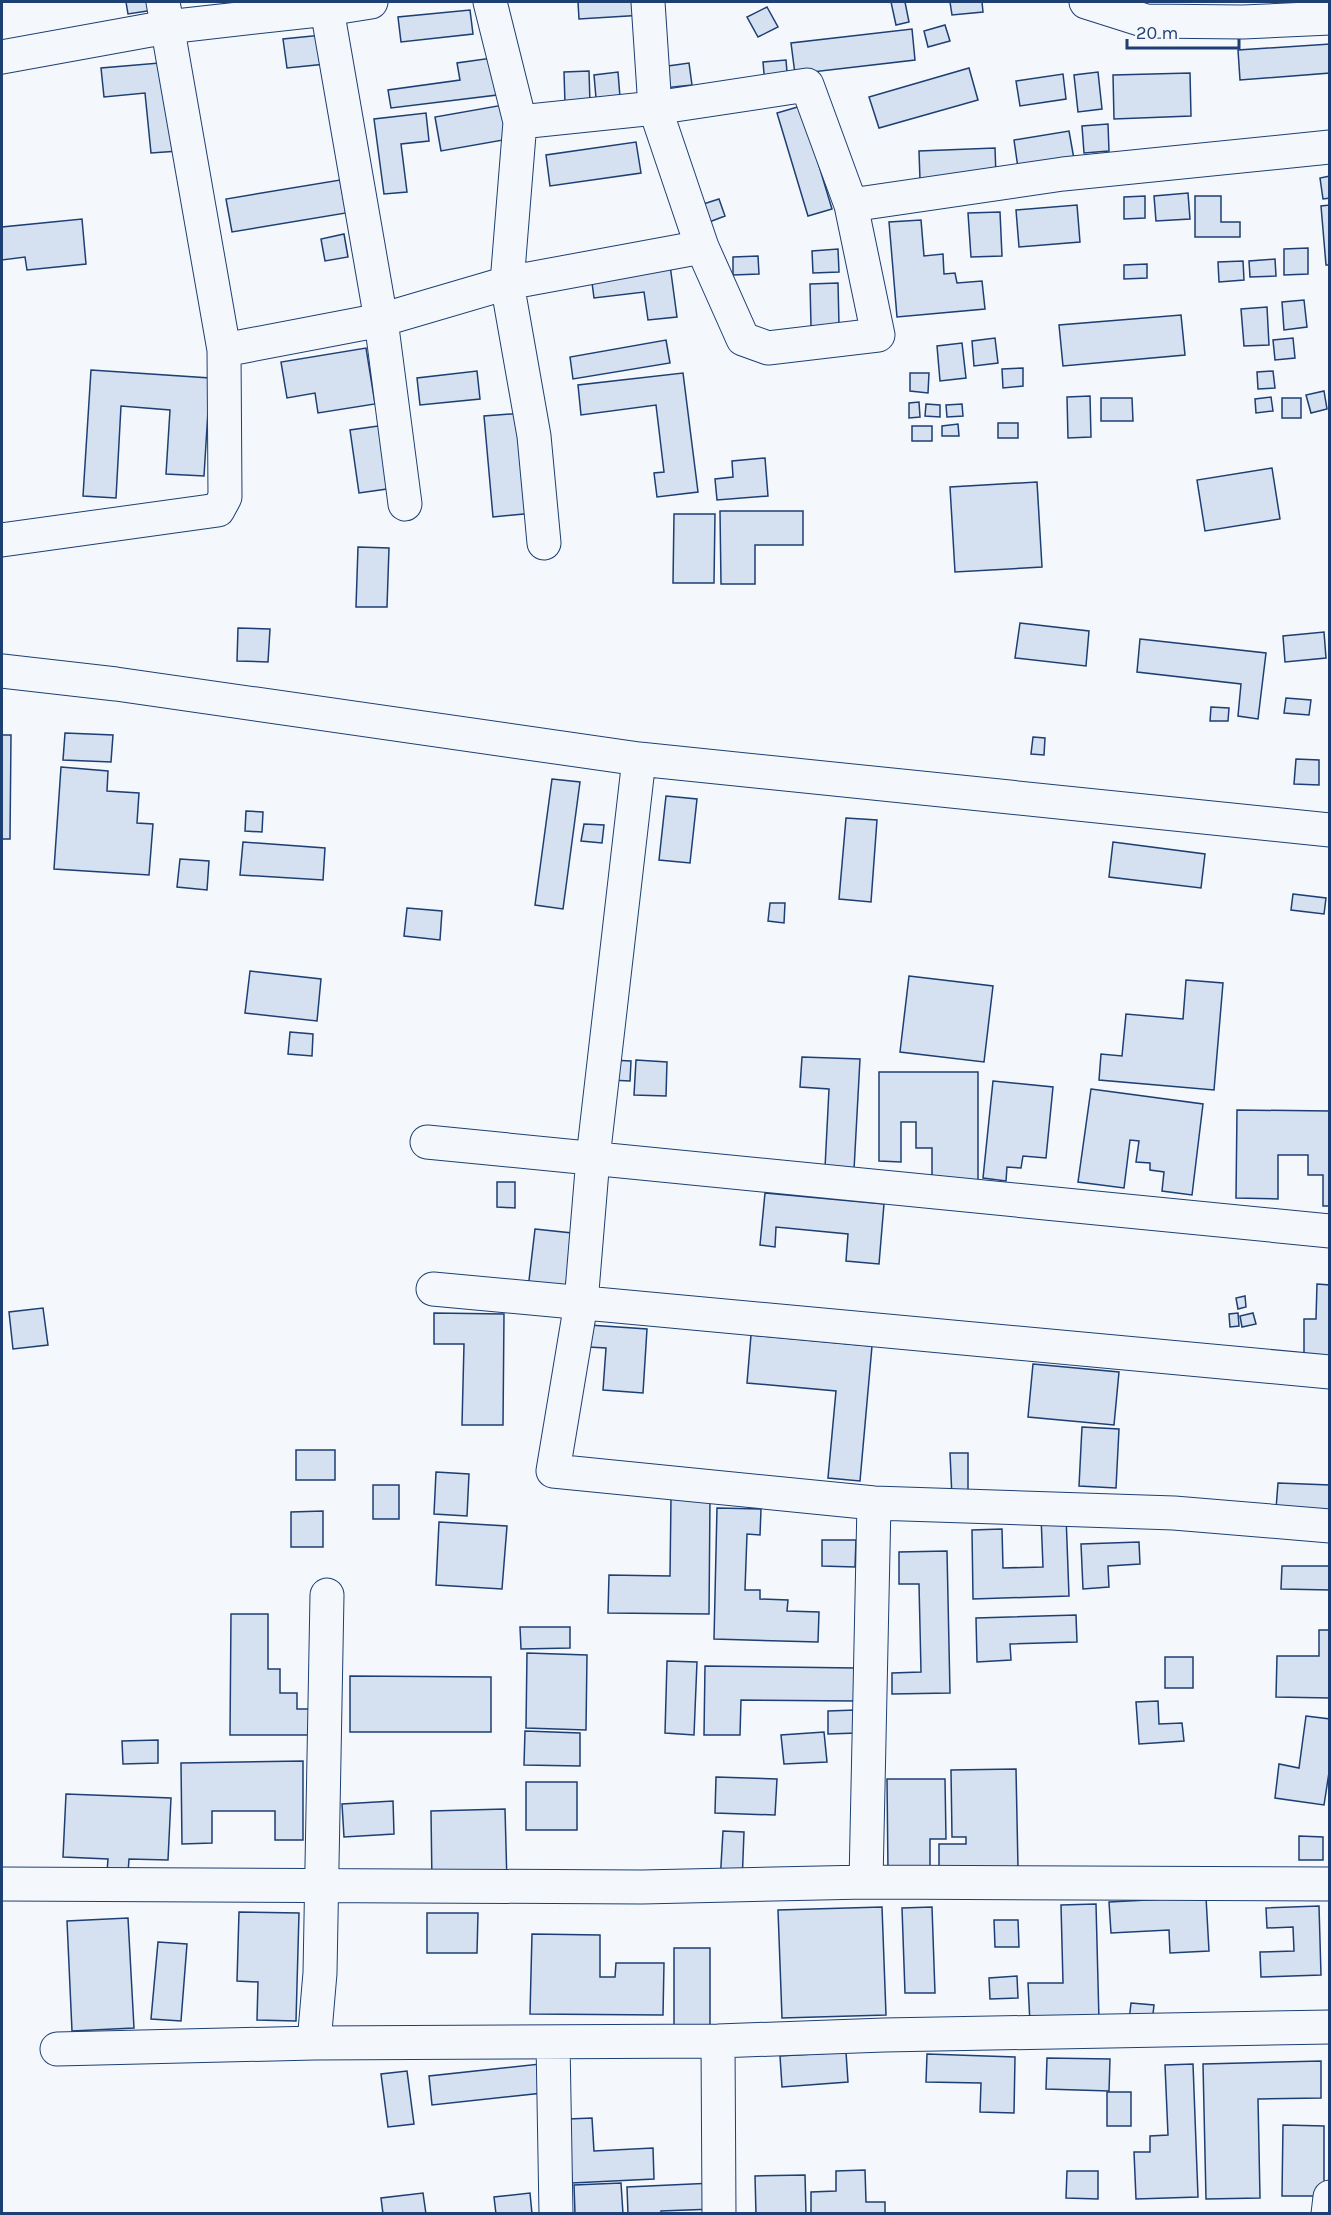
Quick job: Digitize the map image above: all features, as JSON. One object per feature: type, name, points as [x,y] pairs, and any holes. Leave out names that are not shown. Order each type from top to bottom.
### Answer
[{"type":"street","points":[[2,57],[165,14],[327,9],[371,2]]},
{"type":"street","points":[[490,2],[520,122],[507,283],[534,436],[544,543]]},
{"type":"street","points":[[520,122],[655,108],[807,85],[851,205],[878,335],[768,348],[743,339],[702,247],[655,108],[648,2]]},
{"type":"street","points":[[1086,2],[1146,21],[1243,22],[1329,18]]},
{"type":"street","points":[[327,9],[381,320],[405,504]]},
{"type":"street","points":[[2,540],[218,510],[225,497],[224,350],[165,14]]},
{"type":"street","points":[[851,205],[1063,174],[1329,147]]},
{"type":"street","points":[[224,350],[381,320],[507,283],[702,247]]},
{"type":"street","points":[[2,671],[116,684],[639,759],[1329,830]]},
{"type":"street","points":[[639,759],[593,1158],[581,1303],[553,1471],[874,1503],[1174,1513],[1329,1526]]},
{"type":"street","points":[[427,1142],[1329,1231]]},
{"type":"street","points":[[433,1289],[1329,1371]]},
{"type":"street","points":[[866,1882],[874,1503]]},
{"type":"street","points":[[314,2043],[320,1973],[327,1595]]},
{"type":"street","points":[[2,1884],[642,1887],[866,1882],[1329,1884]]},
{"type":"street","points":[[57,2049],[314,2043],[718,2041],[884,2035],[1329,2027]]},
{"type":"street","points":[[718,2041],[719,2214]]},
{"type":"street","points":[[553,2042],[556,2214]]},
{"type":"street","points":[[1328,2214],[1329,2197]]},
{"type":"building","points":[[126,2],[159,2],[160,9],[128,14]]},
{"type":"building","points":[[578,2],[644,2],[644,15],[579,19]]},
{"type":"building","points":[[891,2],[905,2],[909,22],[896,25]]},
{"type":"building","points":[[950,2],[982,2],[983,12],[952,15]]},
{"type":"building","points":[[767,7],[778,27],[758,37],[747,17]]},
{"type":"building","points":[[470,10],[473,34],[401,42],[398,17]]},
{"type":"building","points":[[945,25],[950,41],[928,47],[924,31]]},
{"type":"building","points":[[912,29],[915,60],[795,74],[791,43]]},
{"type":"building","points":[[322,35],[326,64],[287,68],[283,39]]},
{"type":"building","points":[[1330,44],[1330,73],[1240,80],[1238,50]]},
{"type":"building","points":[[492,58],[497,95],[391,108],[388,90],[460,80],[457,63]]},
{"type":"building","points":[[786,60],[788,84],[765,85],[763,62]]},
{"type":"building","points":[[171,62],[179,151],[151,153],[145,93],[104,97],[101,68]]},
{"type":"building","points":[[689,63],[692,85],[664,88],[661,67]]},
{"type":"building","points":[[969,68],[978,100],[879,128],[869,97]]},
{"type":"building","points":[[589,71],[590,103],[565,104],[564,72]]},
{"type":"building","points":[[618,72],[620,97],[596,98],[594,75]]},
{"type":"building","points":[[1098,72],[1102,109],[1078,112],[1074,75]]},
{"type":"building","points":[[1190,73],[1191,116],[1114,119],[1113,75]]},
{"type":"building","points":[[1063,74],[1066,99],[1020,106],[1016,81]]},
{"type":"building","points":[[503,105],[509,139],[441,151],[435,117]]},
{"type":"building","points":[[801,106],[832,209],[808,216],[777,113]]},
{"type":"building","points":[[426,113],[429,141],[401,144],[407,192],[384,194],[374,119]]},
{"type":"building","points":[[1108,124],[1109,151],[1084,153],[1082,126]]},
{"type":"building","points":[[1069,131],[1074,159],[1018,168],[1014,140]]},
{"type":"building","points":[[636,142],[641,173],[550,186],[546,155]]},
{"type":"building","points":[[995,148],[996,176],[920,180],[919,151]]},
{"type":"building","points":[[1330,176],[1330,198],[1323,199],[1320,178]]},
{"type":"building","points":[[340,180],[346,213],[232,232],[226,199]]},
{"type":"building","points":[[1188,193],[1190,219],[1156,221],[1154,196]]},
{"type":"building","points":[[1145,196],[1145,218],[1124,219],[1124,197]]},
{"type":"building","points":[[1195,196],[1221,196],[1221,222],[1240,222],[1240,237],[1195,237]]},
{"type":"building","points":[[719,199],[725,216],[704,224],[697,206]]},
{"type":"building","points":[[1077,205],[1080,242],[1019,247],[1016,210]]},
{"type":"building","points":[[1330,205],[1330,265],[1326,265],[1321,206]]},
{"type":"building","points":[[1000,212],[1002,256],[971,257],[968,213]]},
{"type":"building","points":[[82,219],[86,264],[27,270],[25,257],[2,260],[2,227]]},
{"type":"building","points":[[921,220],[924,256],[943,254],[944,274],[955,273],[957,283],[982,281],[985,309],[897,317],[889,222]]},
{"type":"building","points":[[344,234],[348,257],[325,261],[321,239]]},
{"type":"building","points":[[1308,248],[1308,274],[1284,275],[1284,249]]},
{"type":"building","points":[[838,249],[839,272],[813,273],[812,251]]},
{"type":"building","points":[[758,256],[759,274],[733,275],[733,257]]},
{"type":"building","points":[[1275,259],[1276,276],[1250,277],[1249,261]]},
{"type":"building","points":[[1243,261],[1244,280],[1219,282],[1218,262]]},
{"type":"building","points":[[1147,264],[1147,278],[1124,279],[1124,265]]},
{"type":"building","points":[[670,265],[677,317],[648,320],[644,292],[594,298],[591,275]]},
{"type":"building","points":[[838,283],[839,325],[811,326],[810,284]]},
{"type":"building","points":[[1304,300],[1307,327],[1284,330],[1282,302]]},
{"type":"building","points":[[1267,307],[1269,345],[1244,346],[1241,309]]},
{"type":"building","points":[[1181,315],[1185,355],[1063,366],[1059,325]]},
{"type":"building","points":[[995,338],[998,363],[974,366],[972,341]]},
{"type":"building","points":[[1293,338],[1295,358],[1275,360],[1273,340]]},
{"type":"building","points":[[666,340],[670,363],[573,379],[570,357]]},
{"type":"building","points":[[962,343],[966,378],[940,381],[937,346]]},
{"type":"building","points":[[366,348],[375,404],[318,413],[315,393],[287,398],[281,362]]},
{"type":"building","points":[[1023,368],[1023,386],[1003,388],[1002,369]]},
{"type":"building","points":[[91,370],[210,378],[204,476],[166,474],[170,410],[121,406],[116,498],[83,496]]},
{"type":"building","points":[[477,371],[480,399],[420,405],[417,378]]},
{"type":"building","points":[[1273,371],[1275,388],[1258,389],[1257,372]]},
{"type":"building","points":[[683,373],[698,492],[657,497],[654,473],[664,472],[656,405],[581,415],[578,385]]},
{"type":"building","points":[[910,373],[929,373],[928,393],[910,391]]},
{"type":"building","points":[[1324,391],[1327,409],[1311,413],[1306,395]]},
{"type":"building","points":[[1090,396],[1091,437],[1068,438],[1067,397]]},
{"type":"building","points":[[1271,397],[1273,411],[1256,413],[1255,399]]},
{"type":"building","points":[[1101,398],[1132,398],[1133,421],[1101,421]]},
{"type":"building","points":[[1282,398],[1301,398],[1301,418],[1282,418]]},
{"type":"building","points":[[919,402],[920,417],[909,418],[909,403]]},
{"type":"building","points":[[926,404],[940,405],[940,417],[925,416]]},
{"type":"building","points":[[962,404],[963,416],[947,417],[946,405]]},
{"type":"building","points":[[524,413],[534,513],[493,517],[484,416]]},
{"type":"building","points":[[998,423],[1018,423],[1018,438],[998,438]]},
{"type":"building","points":[[958,424],[959,436],[942,436],[942,426]]},
{"type":"building","points":[[385,425],[394,488],[359,493],[350,430]]},
{"type":"building","points":[[912,426],[932,426],[932,441],[912,441]]},
{"type":"building","points":[[765,458],[768,496],[717,500],[715,479],[733,477],[732,461]]},
{"type":"building","points":[[1272,468],[1280,519],[1205,531],[1197,480]]},
{"type":"building","points":[[1037,482],[1042,567],[955,572],[950,487]]},
{"type":"building","points":[[720,511],[803,511],[803,545],[755,545],[755,584],[721,584]]},
{"type":"building","points":[[674,514],[715,514],[714,583],[673,583]]},
{"type":"building","points":[[358,547],[389,548],[387,607],[356,607]]},
{"type":"building","points":[[1020,623],[1089,631],[1086,666],[1015,658]]},
{"type":"building","points":[[238,628],[270,629],[268,662],[237,661]]},
{"type":"building","points":[[1324,632],[1326,658],[1285,662],[1283,636]]},
{"type":"building","points":[[1140,639],[1266,653],[1258,719],[1238,716],[1241,684],[1137,672]]},
{"type":"building","points":[[1286,698],[1311,700],[1309,715],[1284,713]]},
{"type":"building","points":[[1211,707],[1229,708],[1228,721],[1210,721]]},
{"type":"building","points":[[65,733],[113,735],[111,762],[63,760]]},
{"type":"building","points":[[2,735],[11,735],[10,839],[2,839]]},
{"type":"building","points":[[1033,737],[1045,738],[1044,755],[1031,754]]},
{"type":"building","points":[[1296,759],[1319,760],[1319,785],[1294,784]]},
{"type":"building","points":[[61,767],[108,771],[107,791],[139,793],[137,823],[153,824],[149,875],[54,869]]},
{"type":"building","points":[[552,779],[580,782],[563,909],[535,905]]},
{"type":"building","points":[[666,796],[697,799],[690,863],[659,860]]},
{"type":"building","points":[[246,811],[263,812],[262,832],[245,831]]},
{"type":"building","points":[[846,818],[877,820],[871,902],[839,899]]},
{"type":"building","points":[[584,824],[604,825],[602,843],[581,841]]},
{"type":"building","points":[[243,842],[325,848],[323,880],[240,875]]},
{"type":"building","points":[[1113,842],[1205,854],[1201,888],[1109,877]]},
{"type":"building","points":[[180,859],[209,861],[207,890],[177,887]]},
{"type":"building","points":[[1293,894],[1326,898],[1324,914],[1291,910]]},
{"type":"building","points":[[770,903],[785,903],[784,923],[768,921]]},
{"type":"building","points":[[407,908],[442,911],[440,940],[404,936]]},
{"type":"building","points":[[250,971],[321,979],[317,1021],[245,1013]]},
{"type":"building","points":[[909,976],[993,986],[984,1062],[900,1052]]},
{"type":"building","points":[[1186,980],[1223,983],[1214,1090],[1099,1080],[1101,1054],[1122,1056],[1126,1014],[1183,1019]]},
{"type":"building","points":[[290,1032],[313,1034],[312,1056],[288,1054]]},
{"type":"building","points":[[802,1057],[860,1059],[854,1170],[825,1168],[829,1089],[800,1087]]},
{"type":"building","points":[[611,1060],[631,1061],[630,1081],[609,1080]]},
{"type":"building","points":[[636,1060],[667,1062],[666,1096],[634,1095]]},
{"type":"building","points":[[879,1072],[978,1072],[978,1184],[932,1183],[932,1148],[916,1148],[916,1122],[901,1122],[901,1162],[879,1161]]},
{"type":"building","points":[[993,1081],[1053,1087],[1046,1158],[1023,1156],[1021,1168],[1007,1167],[1006,1181],[983,1178]]},
{"type":"building","points":[[1091,1089],[1203,1104],[1192,1195],[1162,1191],[1164,1172],[1150,1170],[1150,1163],[1136,1162],[1139,1141],[1130,1140],[1124,1188],[1078,1182]]},
{"type":"building","points":[[1237,1110],[1330,1111],[1330,1206],[1323,1206],[1323,1175],[1308,1175],[1308,1155],[1278,1155],[1278,1199],[1236,1198]]},
{"type":"building","points":[[497,1182],[515,1182],[515,1208],[497,1207]]},
{"type":"building","points":[[765,1193],[884,1204],[879,1264],[846,1261],[848,1234],[776,1227],[775,1247],[760,1245]]},
{"type":"building","points":[[535,1229],[572,1233],[565,1294],[528,1289]]},
{"type":"building","points":[[1317,1284],[1330,1285],[1330,1362],[1304,1361],[1304,1319],[1316,1319]]},
{"type":"building","points":[[1245,1296],[1246,1307],[1238,1309],[1236,1298]]},
{"type":"building","points":[[43,1308],[48,1345],[13,1349],[9,1312]]},
{"type":"building","points":[[434,1313],[504,1314],[503,1425],[462,1425],[464,1344],[434,1344]]},
{"type":"building","points":[[1238,1313],[1239,1326],[1230,1327],[1229,1314]]},
{"type":"building","points":[[1253,1313],[1256,1324],[1242,1327],[1240,1316]]},
{"type":"building","points":[[589,1325],[647,1329],[643,1393],[603,1390],[606,1348],[588,1347]]},
{"type":"building","points":[[751,1335],[872,1346],[860,1481],[828,1478],[836,1391],[747,1383]]},
{"type":"building","points":[[1033,1364],[1119,1372],[1114,1425],[1028,1417]]},
{"type":"building","points":[[1082,1427],[1119,1429],[1116,1488],[1079,1486]]},
{"type":"building","points":[[296,1450],[335,1450],[335,1480],[296,1480]]},
{"type":"building","points":[[950,1453],[968,1453],[968,1497],[952,1498]]},
{"type":"building","points":[[436,1472],[469,1474],[467,1516],[434,1514]]},
{"type":"building","points":[[1278,1483],[1330,1485],[1330,1512],[1276,1509]]},
{"type":"building","points":[[373,1485],[399,1485],[399,1519],[373,1519]]},
{"type":"building","points":[[671,1498],[710,1499],[709,1614],[608,1613],[609,1575],[670,1576]]},
{"type":"building","points":[[717,1508],[761,1509],[760,1535],[747,1534],[745,1590],[760,1590],[760,1599],[788,1600],[787,1611],[819,1612],[818,1642],[714,1639]]},
{"type":"building","points":[[323,1511],[323,1547],[291,1547],[291,1512]]},
{"type":"building","points":[[1066,1515],[1069,1596],[973,1599],[972,1530],[1002,1529],[1003,1568],[1043,1567],[1041,1516]]},
{"type":"building","points":[[439,1522],[507,1526],[502,1589],[436,1585]]},
{"type":"building","points":[[822,1540],[856,1540],[855,1567],[822,1566]]},
{"type":"building","points":[[1139,1542],[1140,1564],[1108,1566],[1109,1587],[1083,1589],[1081,1544]]},
{"type":"building","points":[[947,1551],[950,1693],[892,1694],[892,1673],[921,1672],[919,1584],[899,1584],[899,1552]]},
{"type":"building","points":[[1282,1566],[1330,1566],[1330,1590],[1281,1589]]},
{"type":"building","points":[[231,1614],[268,1614],[268,1669],[280,1669],[280,1693],[297,1693],[297,1709],[310,1709],[310,1735],[230,1735]]},
{"type":"building","points":[[1076,1615],[1077,1642],[1010,1644],[1011,1660],[977,1662],[976,1618]]},
{"type":"building","points":[[520,1627],[570,1627],[570,1648],[521,1649]]},
{"type":"building","points":[[1319,1630],[1330,1630],[1330,1698],[1276,1697],[1277,1656],[1319,1656]]},
{"type":"building","points":[[527,1653],[587,1655],[586,1730],[526,1728]]},
{"type":"building","points":[[1165,1657],[1193,1657],[1193,1688],[1165,1688]]},
{"type":"building","points":[[667,1661],[697,1662],[694,1735],[665,1733]]},
{"type":"building","points":[[705,1666],[855,1668],[855,1701],[741,1700],[740,1735],[704,1735]]},
{"type":"building","points":[[350,1676],[491,1677],[491,1732],[350,1732]]},
{"type":"building","points":[[1158,1701],[1159,1724],[1182,1723],[1184,1741],[1139,1744],[1136,1702]]},
{"type":"building","points":[[856,1710],[857,1733],[828,1734],[828,1711]]},
{"type":"building","points":[[1306,1716],[1330,1719],[1330,1766],[1324,1805],[1275,1798],[1279,1764],[1299,1768]]},
{"type":"building","points":[[525,1731],[580,1733],[580,1766],[524,1765]]},
{"type":"building","points":[[824,1732],[827,1762],[784,1764],[781,1735]]},
{"type":"building","points":[[158,1740],[158,1763],[123,1764],[122,1741]]},
{"type":"building","points":[[303,1761],[303,1840],[275,1840],[275,1811],[212,1811],[212,1843],[182,1844],[181,1763]]},
{"type":"building","points":[[1016,1769],[1018,1868],[939,1869],[939,1844],[966,1844],[966,1837],[952,1837],[951,1770]]},
{"type":"building","points":[[716,1777],[777,1779],[775,1815],[715,1813]]},
{"type":"building","points":[[887,1779],[945,1779],[946,1839],[930,1839],[930,1871],[888,1872]]},
{"type":"building","points":[[526,1782],[577,1782],[577,1830],[526,1830]]},
{"type":"building","points":[[66,1794],[171,1798],[168,1860],[129,1859],[128,1873],[107,1872],[108,1859],[63,1857]]},
{"type":"building","points":[[393,1801],[394,1834],[344,1837],[342,1804]]},
{"type":"building","points":[[505,1809],[507,1883],[432,1885],[431,1811]]},
{"type":"building","points":[[723,1831],[744,1832],[742,1884],[720,1883]]},
{"type":"building","points":[[1299,1836],[1323,1837],[1323,1860],[1299,1860]]},
{"type":"building","points":[[1206,1897],[1209,1951],[1170,1953],[1169,1930],[1111,1933],[1109,1902]]},
{"type":"building","points":[[1096,1904],[1099,2021],[1030,2023],[1028,1983],[1063,1983],[1061,1905]]},
{"type":"building","points":[[1319,1906],[1321,1975],[1261,1977],[1260,1952],[1294,1951],[1293,1927],[1267,1928],[1266,1908]]},
{"type":"building","points":[[882,1907],[886,2015],[782,2018],[778,1910]]},
{"type":"building","points":[[932,1907],[935,1993],[905,1993],[902,1908]]},
{"type":"building","points":[[239,1912],[299,1913],[296,2021],[257,2020],[258,1982],[237,1981]]},
{"type":"building","points":[[427,1913],[478,1913],[477,1953],[427,1953]]},
{"type":"building","points":[[128,1918],[134,2028],[72,2031],[67,1921]]},
{"type":"building","points":[[994,1920],[1018,1920],[1019,1947],[995,1947]]},
{"type":"building","points":[[532,1934],[600,1935],[600,1977],[615,1977],[616,1963],[664,1963],[663,2015],[530,2014]]},
{"type":"building","points":[[158,1942],[187,1944],[181,2021],[151,2019]]},
{"type":"building","points":[[674,1948],[710,1948],[710,2029],[674,2029]]},
{"type":"building","points":[[1017,1976],[1018,1998],[990,1999],[989,1978]]},
{"type":"building","points":[[1131,2003],[1154,2005],[1152,2023],[1129,2021]]},
{"type":"building","points":[[846,2052],[848,2082],[782,2087],[780,2056]]},
{"type":"building","points":[[927,2054],[1015,2057],[1014,2113],[980,2112],[981,2083],[926,2082]]},
{"type":"building","points":[[1047,2058],[1110,2059],[1109,2091],[1046,2089]]},
{"type":"building","points":[[1321,2061],[1321,2098],[1258,2099],[1260,2198],[1206,2199],[1203,2064]]},
{"type":"building","points":[[540,2064],[543,2093],[432,2105],[429,2076]]},
{"type":"building","points":[[1193,2064],[1198,2197],[1136,2199],[1134,2152],[1150,2152],[1150,2136],[1168,2135],[1165,2065]]},
{"type":"building","points":[[407,2071],[414,2124],[388,2127],[381,2074]]},
{"type":"building","points":[[1107,2092],[1131,2092],[1131,2126],[1107,2126]]},
{"type":"building","points":[[592,2118],[594,2151],[653,2148],[654,2179],[572,2183],[568,2119]]},
{"type":"building","points":[[1283,2125],[1324,2126],[1324,2196],[1282,2196]]},
{"type":"building","points":[[865,2170],[866,2202],[885,2202],[885,2214],[811,2214],[811,2192],[836,2191],[836,2171]]},
{"type":"building","points":[[1067,2171],[1098,2171],[1098,2199],[1066,2198]]},
{"type":"building","points":[[805,2175],[806,2214],[756,2214],[755,2176]]},
{"type":"building","points":[[621,2183],[623,2214],[575,2214],[574,2185]]},
{"type":"building","points":[[713,2183],[714,2209],[661,2211],[661,2214],[628,2214],[627,2187]]},
{"type":"building","points":[[423,2193],[426,2214],[383,2214],[381,2198]]},
{"type":"building","points":[[530,2193],[532,2214],[496,2214],[494,2197]]}]
